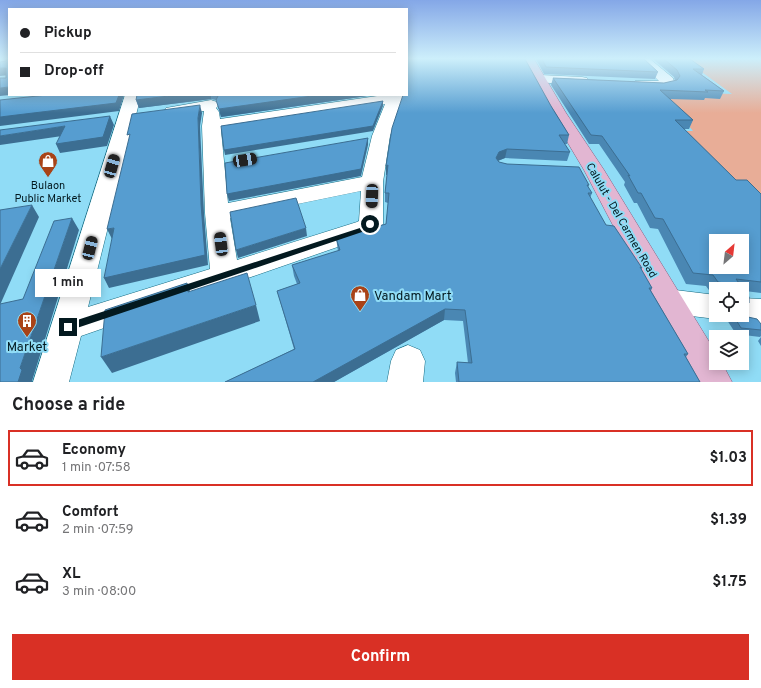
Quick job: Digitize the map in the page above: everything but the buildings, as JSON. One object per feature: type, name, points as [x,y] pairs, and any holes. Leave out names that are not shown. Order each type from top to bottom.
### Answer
[{"type":"main road","name":"Calulut - Del Carmen Road","points":[[538,77],[558,113],[583,170],[667,301],[714,382]]},
{"type":"street","points":[[573,77],[599,82]]},
{"type":"street","points":[[630,84],[668,84],[668,81],[663,77]]},
{"type":"street","points":[[51,382],[68,327],[105,187],[134,111],[214,104],[395,96]]},
{"type":"street","points":[[68,327],[366,228],[370,224],[373,138],[395,96]]},
{"type":"street","points":[[214,104],[223,164],[217,213],[225,274]]},
{"type":"street","points":[[217,213],[372,182]]},
{"type":"street","points":[[667,301],[709,306]]},
{"type":"street","points":[[749,311],[761,312]]},
{"type":"shaded area","points":[[708,77],[761,77],[761,206],[685,131],[693,131],[684,120],[652,91],[732,94]]},
{"type":"place","name":"Bulaon Public Market","points":[[48,178]]},
{"type":"place","name":"Vandam Mart","points":[[360,312]]},
{"type":"place","name":"Market","points":[[27,338]]},
{"type":"route","points":[[68,327],[366,228],[370,224]]}]
